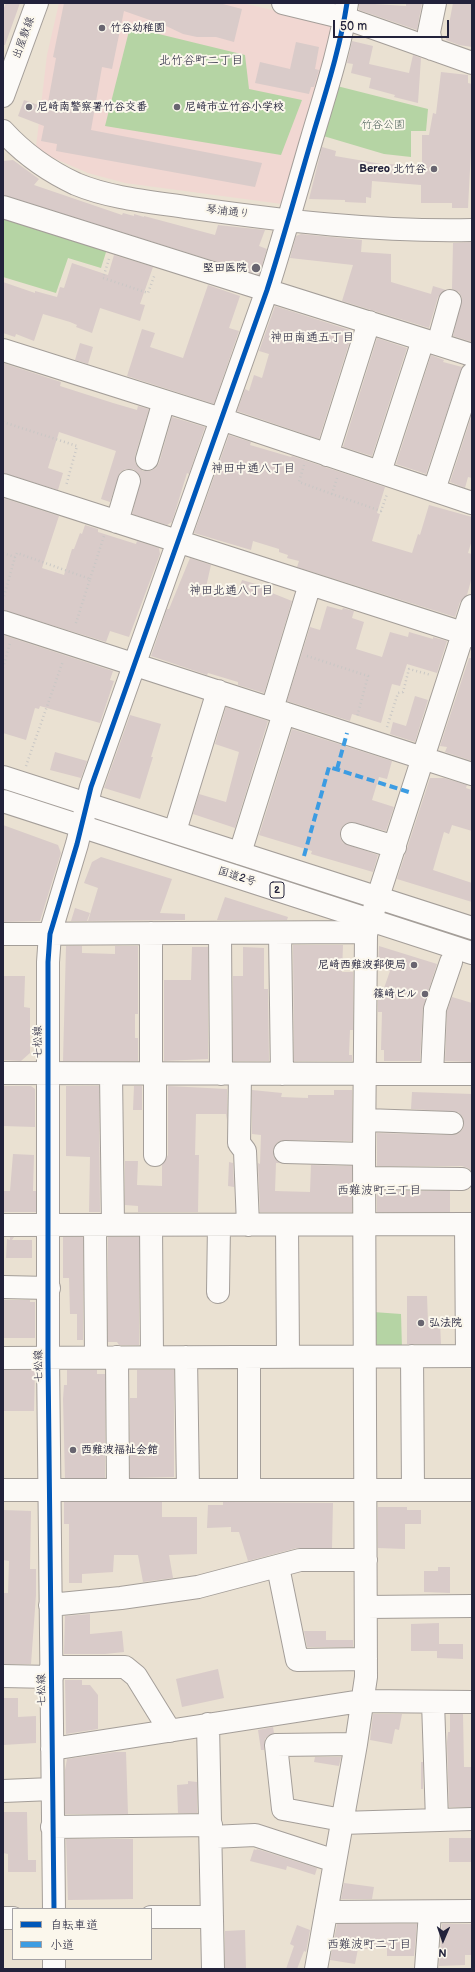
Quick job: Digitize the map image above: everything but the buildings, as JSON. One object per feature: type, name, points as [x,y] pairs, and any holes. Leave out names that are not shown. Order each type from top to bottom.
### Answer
[{"type":"main road","name":"出屋敷線","points":[[3,96],[38,3]]},
{"type":"main road","points":[[283,3],[346,11],[432,49],[472,63]]},
{"type":"main road","points":[[432,49],[429,32],[435,3]]},
{"type":"main road","name":"七松線","points":[[54,1908],[48,1358],[48,962],[50,934],[82,827],[86,803],[134,663],[267,290],[290,215],[346,11]]},
{"type":"main road","name":"琴浦通り","points":[[3,131],[25,153],[45,167],[61,176],[91,189],[156,202],[290,215],[375,229],[472,230]]},
{"type":"main road","points":[[3,207],[472,355]]},
{"type":"main road","points":[[290,215],[472,217]]},
{"type":"main road","points":[[386,474],[430,342],[450,301]]},
{"type":"main road","points":[[327,454],[369,322]]},
{"type":"main road","points":[[3,350],[221,419],[472,503]]},
{"type":"main road","points":[[434,490],[472,374]]},
{"type":"main road","points":[[147,459],[164,401]]},
{"type":"main road","points":[[113,520],[129,481]]},
{"type":"main road","points":[[3,485],[467,634]]},
{"type":"main road","points":[[240,853],[278,711],[290,651],[310,584]]},
{"type":"main road","points":[[316,1969],[356,1744],[361,1701],[366,1677],[364,1154],[368,926],[379,898],[422,758],[448,680],[467,634],[472,606]]},
{"type":"main road","points":[[9,624],[134,663],[472,774]]},
{"type":"main road","points":[[175,831],[218,691]]},
{"type":"main road","name":"2","points":[[3,777],[175,831],[472,928]]},
{"type":"main road","name":"国道2号","points":[[3,802],[82,827],[368,926],[472,954]]},
{"type":"main road","points":[[352,834],[394,847]]},
{"type":"main road","points":[[3,934],[360,932],[368,926]]},
{"type":"main road","points":[[150,933],[155,1155]]},
{"type":"main road","points":[[220,933],[230,1074],[239,1143],[245,1151],[248,1225]]},
{"type":"main road","points":[[280,933],[282,1074]]},
{"type":"main road","points":[[432,1074],[434,1009],[451,962]]},
{"type":"main road","points":[[3,1073],[472,1074]]},
{"type":"main road","points":[[111,1074],[104,1226],[106,1357],[118,1490]]},
{"type":"main road","points":[[365,1120],[452,1124]]},
{"type":"main road","points":[[285,1152],[364,1154]]},
{"type":"main road","points":[[364,1178],[462,1179]]},
{"type":"main road","points":[[3,1225],[49,1224],[104,1226],[469,1224],[470,1356],[3,1358]]},
{"type":"main road","points":[[151,1225],[152,1357]]},
{"type":"main road","points":[[218,1292],[219,1225]]},
{"type":"main road","points":[[286,1225],[288,1356]]},
{"type":"main road","points":[[3,1287],[49,1288]]},
{"type":"main road","points":[[412,1356],[413,1490]]},
{"type":"main road","points":[[186,1357],[188,1490]]},
{"type":"main road","points":[[249,1357],[249,1490]]},
{"type":"main road","points":[[3,1490],[472,1490]]},
{"type":"main road","points":[[50,1605],[121,1598],[198,1587],[300,1560],[366,1560]]},
{"type":"main road","points":[[278,1567],[297,1660],[366,1659]]},
{"type":"main road","points":[[366,1607],[472,1606]]},
{"type":"main road","points":[[3,1676],[125,1667],[136,1676],[170,1731]]},
{"type":"main road","points":[[52,1749],[361,1701],[472,1702]]},
{"type":"main road","points":[[433,1702],[436,1820]]},
{"type":"main road","points":[[208,1724],[213,1969]]},
{"type":"main road","points":[[356,1744],[276,1745],[283,1809],[342,1821],[472,1820]]},
{"type":"main road","points":[[3,1791],[52,1790]]},
{"type":"main road","points":[[52,1827],[211,1831],[255,1835],[334,1862]]},
{"type":"main road","points":[[326,1912],[472,1912]]},
{"type":"main road","points":[[426,1969],[430,1912]]},
{"type":"main road","points":[[152,1917],[212,1917]]},
{"type":"path","points":[[114,242],[102,278],[148,293],[161,257]]},
{"type":"path","points":[[3,422],[77,446],[60,504]]},
{"type":"path","points":[[327,454],[332,494]]},
{"type":"path","points":[[327,454],[299,482],[381,511],[386,474]]},
{"type":"path","points":[[90,579],[113,520]]},
{"type":"path","points":[[3,600],[15,557]]},
{"type":"path","points":[[3,668],[9,624]]},
{"type":"path","points":[[290,651],[368,676],[352,735]]},
{"type":"path","points":[[382,745],[398,693],[403,692],[409,669],[448,680]]},
{"type":"shaded area","name":"尼崎市立竹谷小学校","points":[[59,3],[242,3],[333,24],[326,68],[282,204],[125,183],[88,173],[51,157],[36,147],[47,55]]},
{"type":"green space","points":[[130,27],[245,55],[249,89],[302,100],[281,155],[105,126]]},
{"type":"green space","name":"竹谷公園","points":[[333,85],[428,109],[426,131],[411,131],[411,157],[384,154],[320,135]]},
{"type":"green space","points":[[3,216],[107,249],[101,268],[68,258],[56,293],[3,277]]},
{"type":"green space","points":[[373,1312],[401,1314],[402,1349],[378,1349],[372,1345]]},
{"type":"marked path","points":[[337,769],[347,733]]},
{"type":"marked path","points":[[304,856],[329,767],[412,793]]},
{"type":"cycle path","points":[[54,1908],[48,1358],[48,962],[50,934],[77,844],[91,787],[267,290],[332,71],[347,3]]},
{"type":"place","name":"竹谷幼稚園","points":[[102,28]]},
{"type":"place","name":"尼崎南警察署竹谷交番","points":[[29,107]]},
{"type":"place","name":"尼崎市立竹谷小学校","points":[[177,107]]},
{"type":"place","name":"Bereo 北竹谷","points":[[434,169]]},
{"type":"place","name":"堅田医院","points":[[256,268]]},
{"type":"place","name":"尼崎西難波郵便局","points":[[414,965]]},
{"type":"place","name":"篠崎ビル","points":[[425,994]]},
{"type":"place","name":"弘法院","points":[[421,1323]]},
{"type":"place","name":"西難波福祉会館","points":[[73,1450]]},
{"type":"district","name":"北竹谷町二丁目","points":[[201,61]]},
{"type":"district","name":"神田南通五丁目","points":[[312,338]]},
{"type":"district","name":"神田中通八丁目","points":[[253,469]]},
{"type":"district","name":"神田北通八丁目","points":[[231,591]]},
{"type":"district","name":"西難波町三丁目","points":[[379,1191]]},
{"type":"district","name":"西難波町二丁目","points":[[369,1945]]}]
